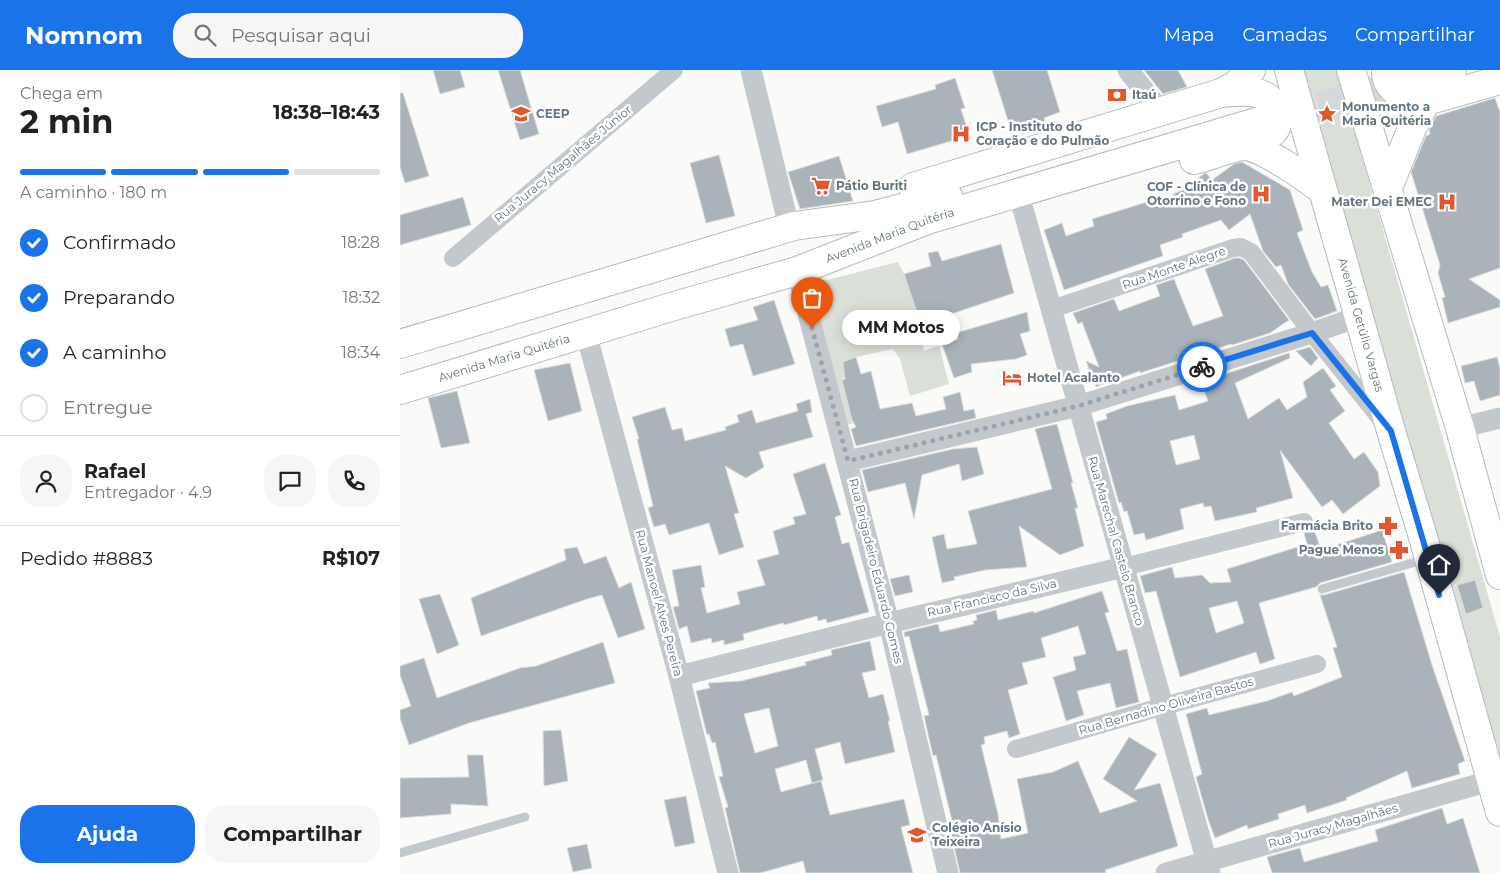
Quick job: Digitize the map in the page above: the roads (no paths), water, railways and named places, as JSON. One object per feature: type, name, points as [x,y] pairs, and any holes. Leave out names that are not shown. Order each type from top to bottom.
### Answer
[{"type":"main road","points":[[1221,93],[1236,84],[1251,70]]},
{"type":"main road","name":"Avenida Getúlio Vargas","points":[[1289,70],[1391,431],[1496,780],[1500,812]]},
{"type":"main road","points":[[1351,70],[1460,428],[1500,575]]},
{"type":"main road","points":[[1452,70],[1387,79],[1396,92],[1426,101],[1500,80]]},
{"type":"main road","points":[[791,226],[1221,93],[1259,92],[1267,97],[1277,110],[1278,121],[1276,130],[1268,136],[1244,146],[800,270]]},
{"type":"main road","points":[[1388,188],[1412,128],[1426,101]]},
{"type":"main road","name":"Avenida Maria Quitéria","points":[[400,344],[791,226],[875,215],[1264,112],[930,219],[800,270],[400,390]]},
{"type":"main road","points":[[1244,146],[1261,152],[1288,167],[1322,190]]},
{"type":"street","name":"Rua Juracy Magalhães Júnior","points":[[453,258],[674,70]]},
{"type":"street","points":[[751,70],[791,226]]},
{"type":"street","points":[[1128,70],[1161,112]]},
{"type":"street","name":"Rua Marechal Castelo Branco","points":[[1023,209],[1208,867]]},
{"type":"street","name":"Rua Monte Alegre","points":[[1052,309],[1240,247],[1251,252],[1312,333],[1391,431]]},
{"type":"street","name":"Rua Brigadeiro Eduardo Gomes","points":[[800,270],[889,623],[948,873]]},
{"type":"street","points":[[848,461],[1078,406],[1358,317]]},
{"type":"street","name":"Rua Manoel Alves Pereira","points":[[586,333],[679,676],[728,873]]},
{"type":"street","points":[[1460,428],[1500,418]]},
{"type":"street","name":"Rua Francisco da Silva","points":[[679,676],[1304,522]]},
{"type":"street","name":"Rua Bernadino Oliveira Bastos","points":[[1016,749],[1317,664]]},
{"type":"street","name":"Rua Juracy Magalhães","points":[[1166,873],[1208,867],[1496,780]]},
{"type":"lane","points":[[1322,590],[1429,558]]},
{"type":"lane","points":[[400,853],[525,817]]},
{"type":"tunnel","points":[[1278,116],[1404,83]]},
{"type":"place","name":"Itaú","points":[[1117,95]]},
{"type":"place","name":"CEEP","points":[[521,114]]},
{"type":"place","name":"Monumento a Maria Quitéria","points":[[1327,114]]},
{"type":"place","name":"ICP - Instituto do Coração e do Pulmão","points":[[961,134]]},
{"type":"place","name":"Pátio Buriti","points":[[821,186]]},
{"type":"place","name":"COF - Clínica de Otorrino e Fono","points":[[1261,194]]},
{"type":"place","name":"Mater Dei EMEC","points":[[1447,202]]},
{"type":"place","name":"MM Motos","points":[[812,328]]},
{"type":"place","name":"Hotel Acalanto","points":[[1012,378]]},
{"type":"place","name":"Farmácia Brito","points":[[1388,526]]},
{"type":"place","name":"Pague Menos","points":[[1399,550]]},
{"type":"place","name":"Colégio Anísio Teixeira","points":[[917,835]]}]
